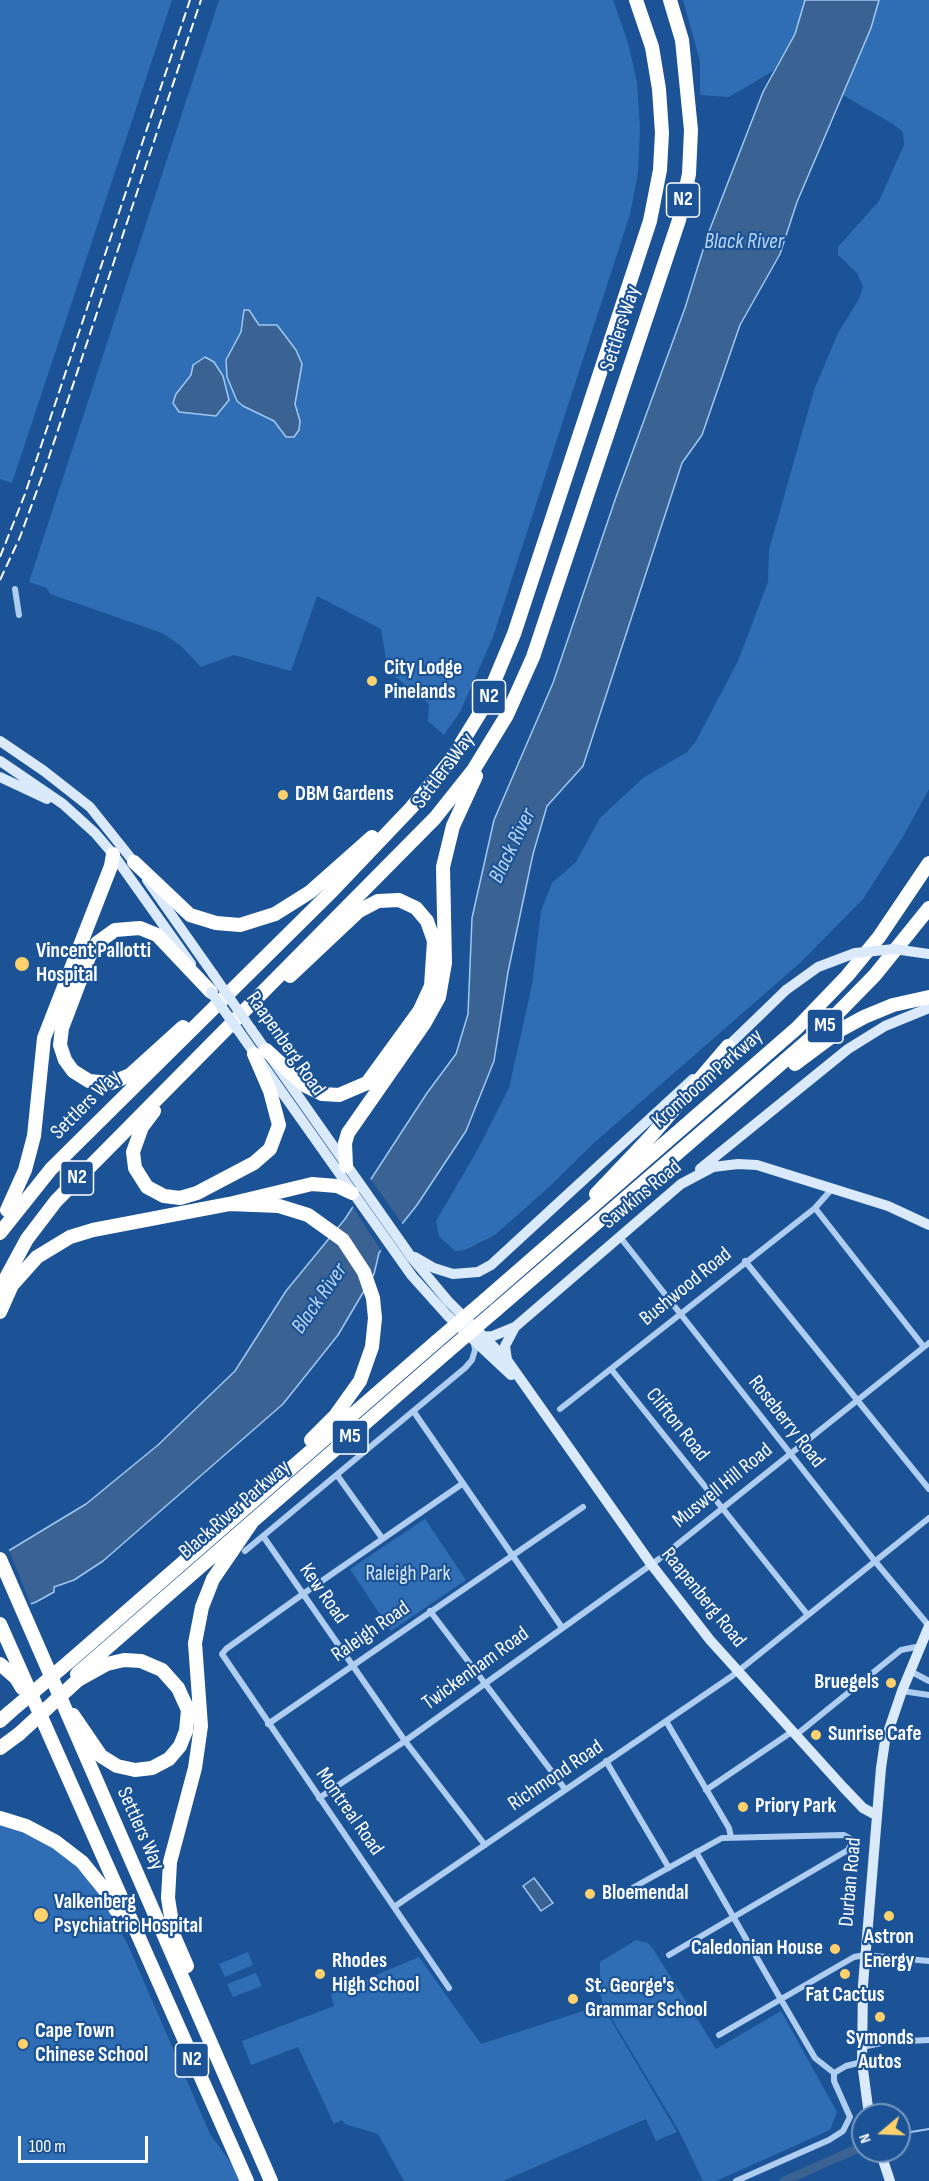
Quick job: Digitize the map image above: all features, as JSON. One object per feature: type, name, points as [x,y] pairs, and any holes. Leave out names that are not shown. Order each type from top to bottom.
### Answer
[{"type":"highway","name":"Settlers Way","points":[[0,1233],[45,1175],[252,971],[411,808],[459,747],[483,708],[503,664],[635,272],[650,221],[660,170],[662,133],[659,89],[652,47],[636,0]]},
{"type":"highway","name":"Settlers Way","points":[[0,1290],[20,1251],[46,1212],[435,818],[484,755],[515,700],[533,657],[679,220],[689,174],[692,130],[682,40],[670,0]]},
{"type":"highway","points":[[346,1166],[345,1143],[348,1133],[424,1024],[439,997],[445,963],[443,867],[453,826],[484,755]]},
{"type":"highway","points":[[134,862],[190,915],[216,923],[240,925],[275,914],[310,892],[373,836],[411,808]]},
{"type":"highway","points":[[0,1222],[14,1199],[34,1136],[44,1038],[111,868],[113,854]]},
{"type":"highway","name":"Kromboom Parkway","points":[[491,1305],[536,1256],[768,1055],[814,1012],[879,937],[929,863]]},
{"type":"highway","points":[[260,994],[292,975],[359,911],[378,901],[399,900],[416,908],[427,921],[434,941],[431,986],[420,1010],[367,1083],[345,1094],[322,1094],[304,1085],[260,1052]]},
{"type":"highway","name":"Kromboom Parkway","points":[[491,1305],[706,1130],[844,1008],[883,966],[929,908]]},
{"type":"highway","points":[[208,983],[157,935],[140,928],[115,930],[97,944],[89,957],[66,1018],[60,1045],[64,1060],[73,1071],[89,1081],[111,1083],[130,1075],[207,1004],[252,971]]},
{"type":"highway","points":[[706,1130],[842,1029],[893,1005],[929,997]]},
{"type":"highway","points":[[536,1256],[652,1135],[728,1046]]},
{"type":"highway","points":[[173,1082],[142,1127],[133,1152],[135,1168],[147,1187],[164,1196],[180,1198],[196,1193],[254,1163],[270,1149],[279,1125],[260,1052]]},
{"type":"highway","points":[[0,1312],[12,1285],[37,1257],[70,1238],[93,1230],[229,1204],[312,1184],[337,1186],[356,1191]]},
{"type":"highway","points":[[229,1204],[279,1206],[321,1222],[343,1240],[364,1272],[375,1318],[372,1347],[360,1381],[335,1416],[249,1504]]},
{"type":"highway","name":"Black River Parkway","points":[[5,1716],[437,1341],[491,1305]]},
{"type":"highway","name":"Black River Parkway","points":[[0,1740],[17,1731],[447,1352],[491,1305]]},
{"type":"highway","points":[[206,2032],[188,1970],[174,1936],[168,1898],[170,1862],[197,1757],[201,1726],[195,1643],[202,1607],[213,1579],[252,1522]]},
{"type":"highway","name":"Settlers Way","points":[[0,1559],[271,2181]]},
{"type":"highway","name":"N2","points":[[1,1626],[138,1940],[247,2181]]},
{"type":"highway","points":[[60,1700],[80,1724],[101,1756],[117,1766],[135,1770],[152,1768],[169,1759],[180,1746],[186,1731],[188,1710],[178,1688],[162,1670],[141,1661],[124,1660],[107,1664],[78,1677]]},
{"type":"highway","points":[[0,1664],[16,1678],[46,1729]]},
{"type":"highway","points":[[0,1748],[17,1731]]},
{"type":"highway","points":[[0,1818],[26,1826],[56,1842],[82,1862],[108,1894],[125,1928],[138,1940]]},
{"type":"main road","name":"Raapenberg Road","points":[[0,741],[44,771],[90,807],[134,862],[208,983],[249,1036]]},
{"type":"main road","name":"Raapenberg Road","points":[[0,761],[72,811],[113,854],[249,1036],[356,1191],[389,1245],[434,1301],[522,1385]]},
{"type":"main road","points":[[0,777],[72,811]]},
{"type":"main road","points":[[409,1253],[428,1265],[453,1274],[478,1272],[491,1265],[786,990],[818,967],[855,953],[894,950],[929,954]]},
{"type":"main road","points":[[681,1185],[848,1050],[885,1026],[929,1008]]},
{"type":"main road","name":"Raapenberg Road","points":[[260,1052],[346,1166],[356,1191],[398,1237],[435,1287],[507,1360],[522,1385],[651,1564],[737,1671],[863,1808],[876,1815]]},
{"type":"main road","name":"Sawkins Road","points":[[472,1338],[485,1337],[515,1327],[681,1185],[713,1167],[748,1164],[895,1208],[929,1225]]},
{"type":"main road","points":[[507,1360],[505,1346],[515,1327]]},
{"type":"main road","name":"Durban Road","points":[[867,2103],[862,2062],[865,1955],[876,1815],[885,1741],[902,1691],[929,1626]]},
{"type":"main road","points":[[884,2163],[890,2181]]},
{"type":"street","points":[[15,589],[18,615]]},
{"type":"street","name":"Bushwood Road","points":[[560,1409],[815,1208],[831,1190]]},
{"type":"street","points":[[815,1208],[927,1345]]},
{"type":"street","name":"Roseberry Road","points":[[620,1237],[874,1560],[929,1626]]},
{"type":"street","points":[[745,1261],[929,1489]]},
{"type":"street","points":[[245,1551],[465,1368],[472,1360],[475,1350],[472,1338]]},
{"type":"street","name":"Muswell Hill Road","points":[[651,1564],[927,1345]]},
{"type":"street","name":"Clifton Road","points":[[610,1369],[807,1614]]},
{"type":"street","points":[[414,1412],[561,1626]]},
{"type":"street","points":[[337,1475],[382,1538]]},
{"type":"street","points":[[303,1594],[462,1484]]},
{"type":"street","name":"Raleigh Road","points":[[268,1725],[583,1507]]},
{"type":"street","name":"Richmond Road","points":[[394,1907],[737,1671],[929,1518]]},
{"type":"street","name":"Kew Road","points":[[263,1536],[405,1741],[485,1845]]},
{"type":"street","name":"Twickenham Road","points":[[319,1798],[405,1741],[561,1626],[651,1564]]},
{"type":"street","name":"Montreal Road","points":[[303,1594],[222,1654],[268,1725],[449,1988]]},
{"type":"street","points":[[430,1611],[565,1790]]},
{"type":"street","points":[[706,1790],[794,1733],[901,1650],[921,1646]]},
{"type":"street","points":[[910,1671],[929,1681]]},
{"type":"street","points":[[902,1691],[929,1695]]},
{"type":"street","points":[[666,1721],[729,1828],[732,1838]]},
{"type":"street","points":[[606,1761],[669,1868]]},
{"type":"street","points":[[627,1891],[722,1838],[844,1835],[853,1840],[848,1850],[669,1955]]},
{"type":"street","points":[[696,1852],[815,2058],[834,2073]]},
{"type":"street","points":[[719,2035],[848,1960],[865,1955],[929,1961]]},
{"type":"street","points":[[862,2047],[886,2042],[929,2040]]},
{"type":"street","points":[[834,2073],[846,2066],[862,2062]]},
{"type":"street","points":[[736,2181],[829,2140],[843,2131],[850,2116],[834,2081],[834,2073]]},
{"type":"green space","points":[[0,0],[172,0],[12,483],[0,479]]},
{"type":"green space","points":[[219,0],[613,0],[628,43],[637,82],[640,128],[638,173],[630,214],[493,637],[460,712],[444,735],[428,721],[429,704],[388,671],[381,629],[317,596],[291,671],[234,655],[201,667],[180,645],[162,633],[50,594],[47,588],[29,582]]},
{"type":"green space","points":[[683,0],[805,0],[795,34],[773,71],[729,97],[700,95],[700,61]]},
{"type":"green space","points":[[879,0],[929,0],[929,789],[904,835],[863,899],[801,962],[595,1142],[495,1235],[465,1250],[455,1251],[439,1236],[436,1221],[478,1149],[509,1088],[532,985],[541,911],[552,883],[576,862],[600,818],[643,778],[687,752],[696,741],[738,661],[768,582],[769,550],[814,390],[838,333],[859,299],[863,287],[857,273],[838,255],[838,247],[879,201],[904,145],[903,132],[841,94],[871,28]]},
{"type":"green space","name":"Raleigh Park","points":[[425,1519],[466,1580],[391,1631],[350,1569]]},
{"type":"green space","points":[[0,1824],[42,1840],[72,1862],[99,1892],[128,1945],[210,2134],[244,2181],[0,2181]]},
{"type":"green space","points":[[636,1940],[648,1943],[653,1949],[716,2049],[781,2011],[837,2112],[830,2130],[716,2181],[703,2181],[679,2131],[603,2004],[598,1985],[600,1962]]},
{"type":"green space","points":[[248,1952],[253,1965],[225,1977],[219,1964]]},
{"type":"green space","points":[[419,1957],[481,2044],[602,2005],[677,2132],[656,2141],[646,2119],[503,2181],[404,2181],[378,2134],[345,2124],[342,2120],[334,2124],[298,2047],[251,2065],[242,2041],[334,2006],[331,1994]]},
{"type":"green space","points":[[256,1973],[262,1986],[233,1997],[227,1984]]},
{"type":"water","name":"Black River","points":[[805,0],[879,0],[871,28],[797,202],[780,254],[740,325],[702,435],[682,463],[583,766],[547,806],[533,854],[508,972],[494,1061],[466,1131],[417,1205],[379,1253],[374,1274],[338,1335],[283,1404],[103,1561],[74,1580],[54,1587],[54,1592],[36,1602],[0,1615],[0,1556],[86,1504],[158,1445],[235,1371],[286,1291],[345,1219],[427,1093],[456,1054],[468,1014],[472,918],[494,820],[553,683],[616,497],[685,308],[708,234],[763,92],[795,34]]},
{"type":"water","points":[[244,310],[249,310],[259,325],[277,325],[296,350],[302,364],[295,404],[300,421],[299,430],[294,437],[286,437],[274,421],[237,401],[227,377],[226,360],[241,332]]},
{"type":"water","points":[[205,357],[214,362],[223,376],[229,400],[216,416],[179,412],[173,403],[176,394],[191,375],[193,365]]},
{"type":"water","points":[[534,1878],[553,1903],[541,1911],[523,1886]]},
{"type":"pier","points":[[369,1177],[404,1226],[382,1252],[351,1204]]},
{"type":"pier","points":[[8,1548],[32,1607],[0,1618],[0,1553]]},
{"type":"waterway","points":[[911,2132],[929,2129]]},
{"type":"waterway","points":[[784,2181],[851,2151]]},
{"type":"railway","points":[[0,557],[25,494],[190,0]]},
{"type":"railway","points":[[0,580],[20,537],[47,463],[201,0]]},
{"type":"place","name":"City Lodge Pinelands","points":[[372,681]]},
{"type":"place","name":"DBM Gardens","points":[[283,795]]},
{"type":"place","name":"Vincent Pallotti Hospital","points":[[22,964]]},
{"type":"place","name":"Bruegels","points":[[891,1683]]},
{"type":"place","name":"Sunrise Cafe","points":[[816,1735]]},
{"type":"place","name":"Priory Park","points":[[743,1807]]},
{"type":"place","name":"Bloemendal","points":[[590,1894]]},
{"type":"place","name":"Valkenberg Psychiatric Hospital","points":[[41,1915]]},
{"type":"place","name":"Astron Energy","points":[[889,1916]]},
{"type":"place","name":"Caledonian House","points":[[835,1949]]},
{"type":"place","name":"Rhodes High School","points":[[320,1974]]},
{"type":"place","name":"Fat Cactus","points":[[845,1974]]},
{"type":"place","name":"St. George's Grammar School","points":[[573,1999]]},
{"type":"place","name":"Symonds Autos","points":[[880,2017]]},
{"type":"place","name":"Cape Town Chinese School","points":[[23,2044]]}]
